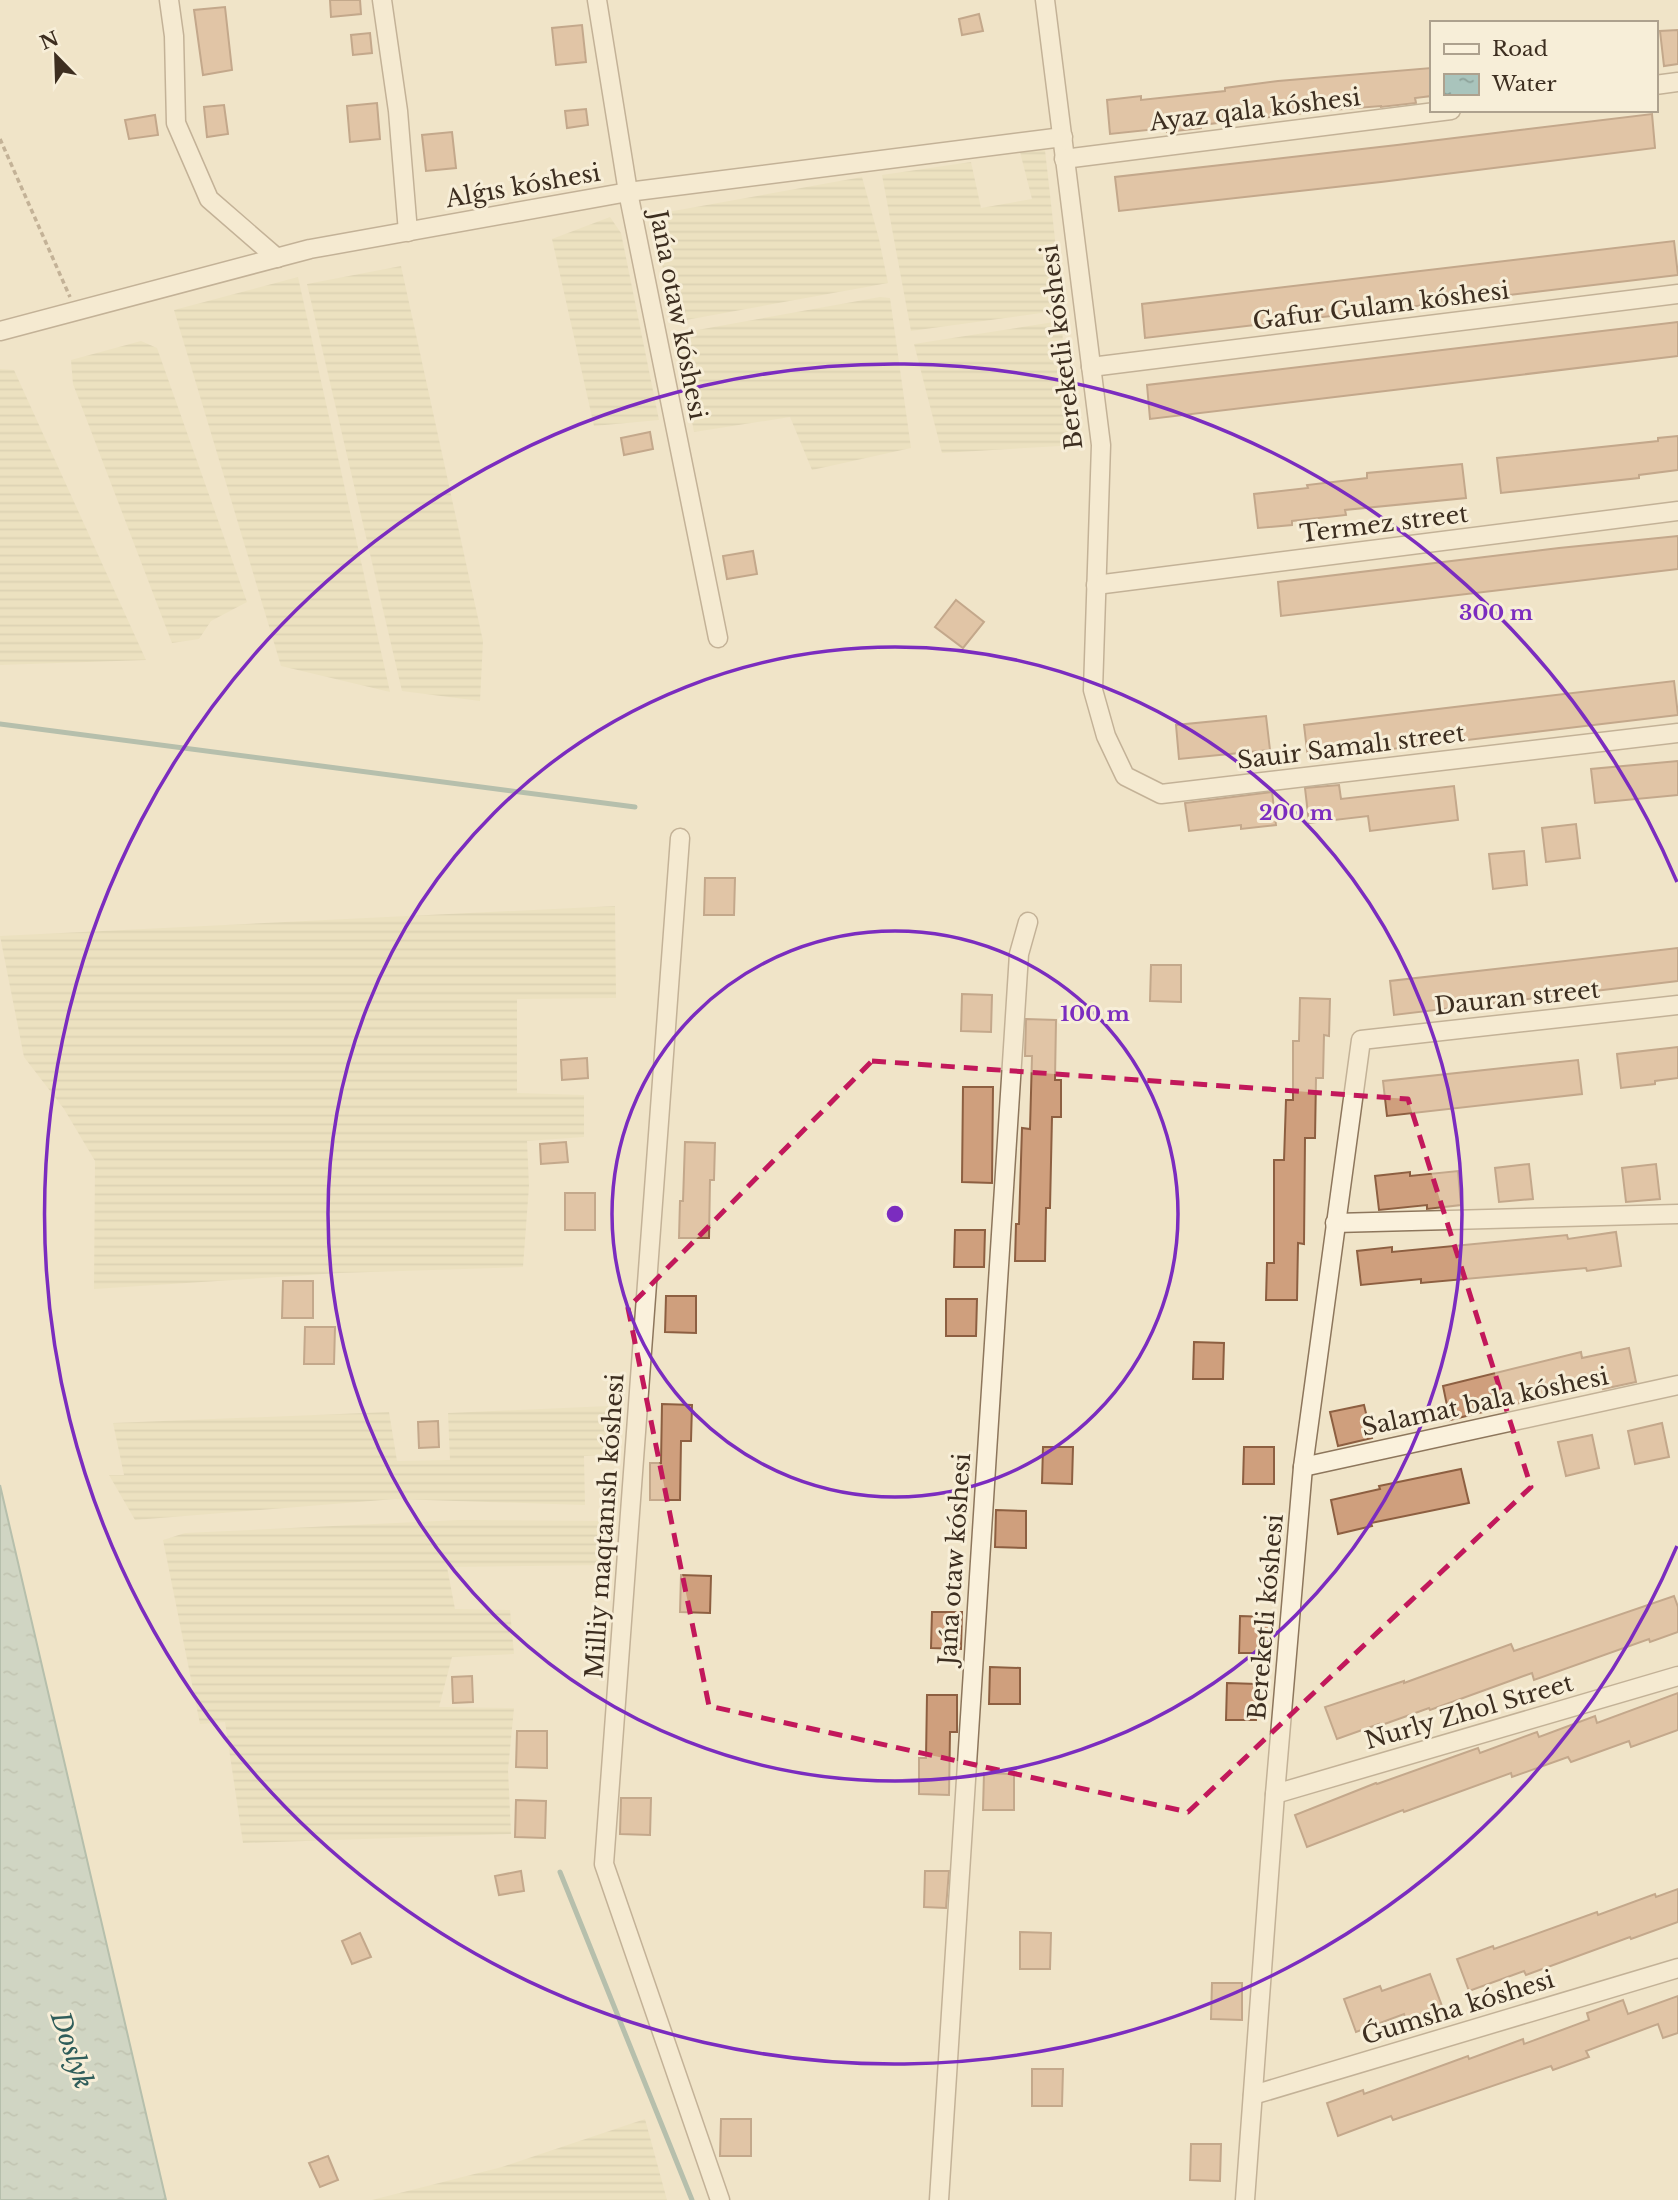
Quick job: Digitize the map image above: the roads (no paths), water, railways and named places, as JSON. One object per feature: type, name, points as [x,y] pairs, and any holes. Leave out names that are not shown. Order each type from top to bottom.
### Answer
[{"type":"street","points":[[169,0],[174,36],[177,123],[209,200],[277,258]]},
{"type":"street","points":[[382,0],[398,111],[408,232]]},
{"type":"street","name":"Jańa otaw kóshesi","points":[[597,0],[628,192],[718,638]]},
{"type":"street","name":"Bereketli kóshesi","points":[[1045,0],[1101,445],[1093,690]]},
{"type":"street","points":[[1657,85],[1678,82]]},
{"type":"street","name":"Ayaz qala kóshesi","points":[[1064,159],[1435,112]]},
{"type":"street","name":"Alǵıs kóshesi","points":[[0,331],[310,249],[628,192],[1063,137]]},
{"type":"street","name":"Gafur Gulam kóshesi","points":[[1091,367],[1678,294]]},
{"type":"street","name":"Termez street","points":[[1096,585],[1678,511]]},
{"type":"street","name":"Sauir Samalı street","points":[[1093,690],[1106,736],[1125,776],[1161,794],[1678,733]]},
{"type":"street","name":"Milliy maqtanısh kóshesi","points":[[680,838],[604,1864],[720,2200]]},
{"type":"street","name":"Jańa otaw kóshesi","points":[[939,2200],[1019,954],[1028,922]]},
{"type":"street","name":"Dauran street","points":[[1360,1040],[1678,1005]]},
{"type":"street","name":"Bereketli kóshesi","points":[[1245,2200],[1275,1794],[1303,1467],[1360,1040]]},
{"type":"street","points":[[1335,1223],[1678,1213]]},
{"type":"street","name":"Salamat bala kóshesi","points":[[1303,1467],[1678,1385]]},
{"type":"street","name":"Nurly Zhol Street","points":[[1275,1794],[1678,1676]]},
{"type":"street","name":"Ǵumsha kóshesi","points":[[1253,2095],[1678,1968]]},
{"type":"water","name":"Doslyk","points":[[0,1485],[166,2200],[0,2200]]},
{"type":"waterway","points":[[0,724],[635,807]]},
{"type":"waterway","points":[[560,1872],[692,2200]]}]
